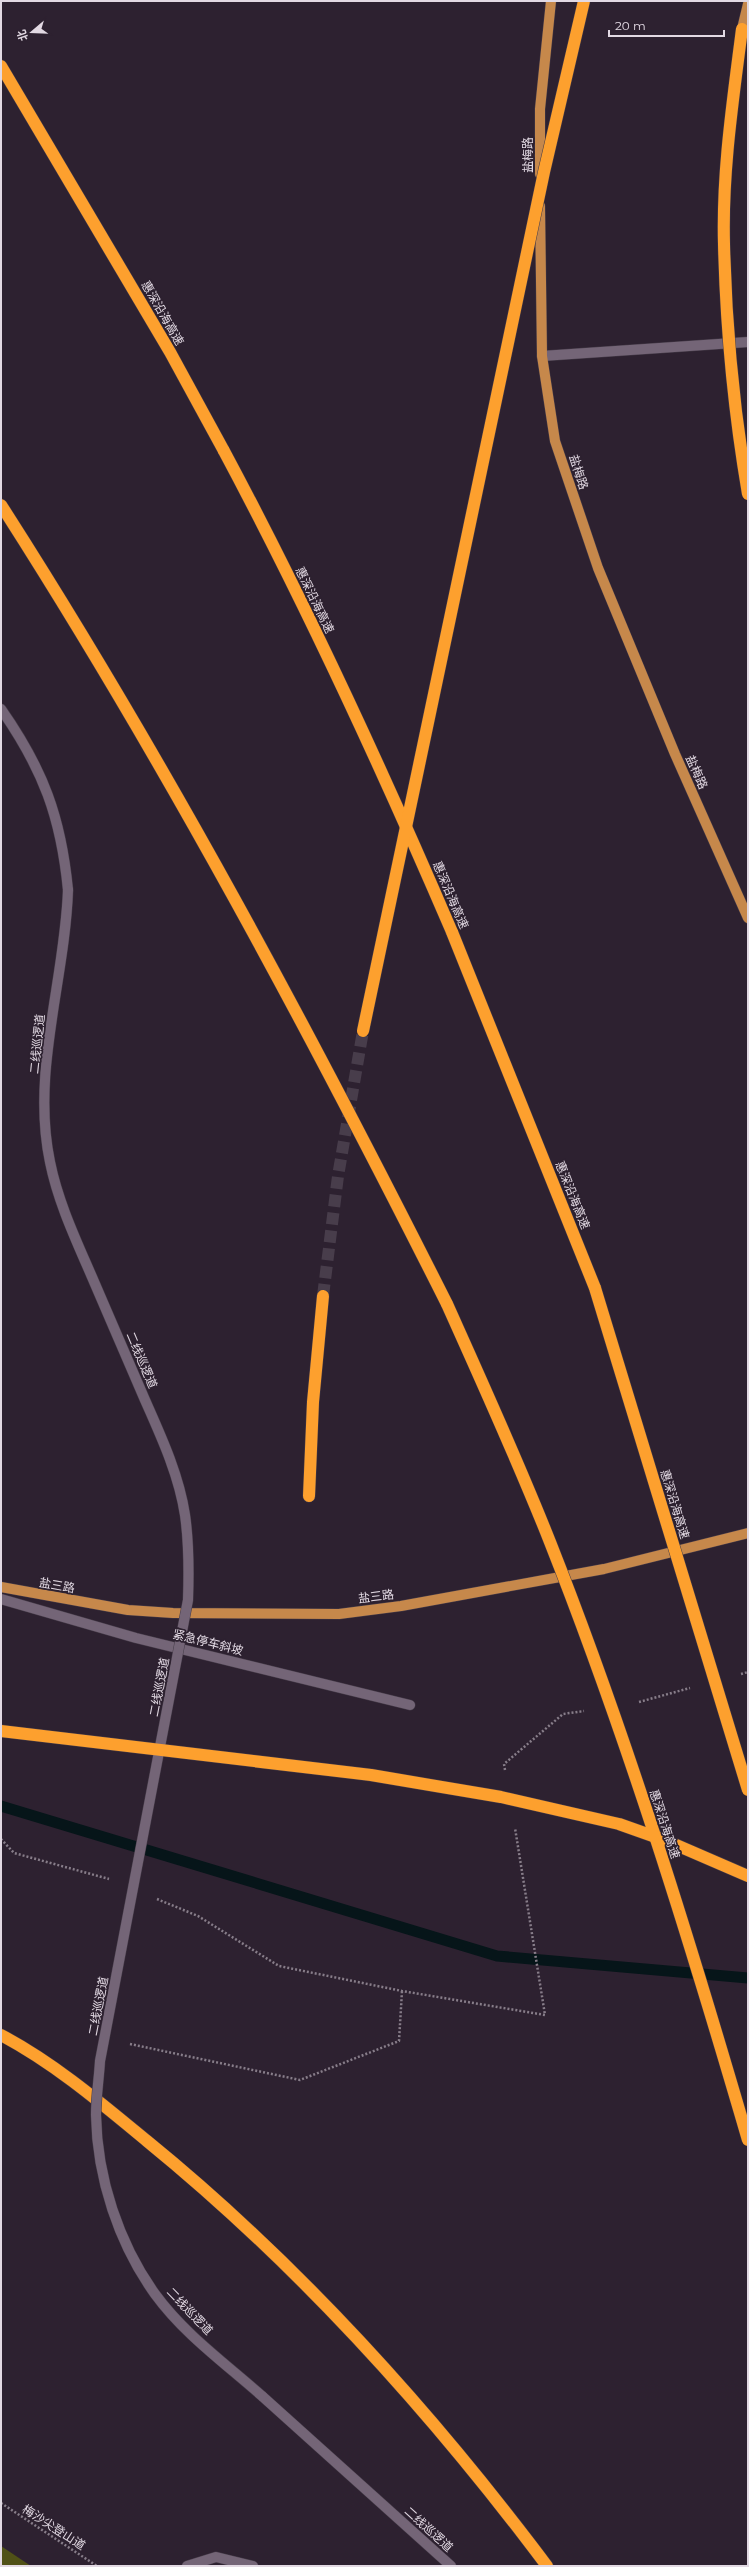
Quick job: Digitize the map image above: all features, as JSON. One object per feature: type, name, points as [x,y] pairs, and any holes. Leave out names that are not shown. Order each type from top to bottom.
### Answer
[{"type":"highway","points":[[363,1032],[544,172],[584,1]]},
{"type":"highway","points":[[742,29],[728,138],[724,242],[730,348],[748,494]]},
{"type":"highway","name":"惠深沿海高速","points":[[1,66],[170,352],[224,451],[303,606],[400,812],[452,932],[595,1288],[748,1790]]},
{"type":"highway","name":"惠深沿海高速","points":[[1,505],[113,688],[243,915],[339,1089],[447,1304],[547,1535],[599,1674],[698,1970],[748,2140]]},
{"type":"highway","points":[[309,1496],[313,1402],[323,1296]]},
{"type":"highway","points":[[1,1731],[371,1775],[501,1797],[619,1824],[674,1844],[748,1876]]},
{"type":"highway","points":[[1,2035],[61,2074],[104,2106],[202,2186],[277,2256],[356,2337],[430,2419],[547,2566]]},
{"type":"main road","name":"盐梅路","points":[[551,1],[540,109],[542,356],[555,441],[598,568],[675,754],[748,918]]},
{"type":"main road","points":[[742,29],[748,4]]},
{"type":"main road","name":"盐三路","points":[[1,1587],[121,1608],[174,1613],[339,1614],[401,1606],[575,1575],[748,1533]]},
{"type":"street","points":[[542,356],[748,342]]},
{"type":"street","name":"二线巡逻道","points":[[1,709],[37,766],[54,808],[64,850],[68,890],[67,928],[48,1045],[44,1108],[50,1162],[63,1207],[154,1420],[174,1474],[185,1514],[189,1559],[188,1600],[100,2061],[96,2116],[101,2158],[112,2207],[131,2255],[156,2294],[189,2332],[451,2566]]},
{"type":"street","name":"紧急停车斜坡","points":[[1,1599],[136,1638],[410,1705]]},
{"type":"street","points":[[186,2566],[216,2557],[253,2566]]},
{"type":"path","points":[[504,1764],[505,1772]]},
{"type":"path","points":[[154,1898],[198,1916],[280,1966],[402,1991],[545,2015],[515,1826]]},
{"type":"path","points":[[1,1839],[14,1853],[96,1874],[111,1880]]},
{"type":"path","points":[[126,2043],[300,2080],[399,2041],[402,1991]]},
{"type":"path","name":"梅沙尖登山道","points":[[1,2503],[97,2566]]},
{"type":"shaded area","points":[[1,2546],[31,2566],[1,2566]]},
{"type":"waterway","points":[[1,1806],[497,1956],[748,1978]]},
{"type":"tunnel","points":[[323,1296],[338,1176],[363,1031]]}]
